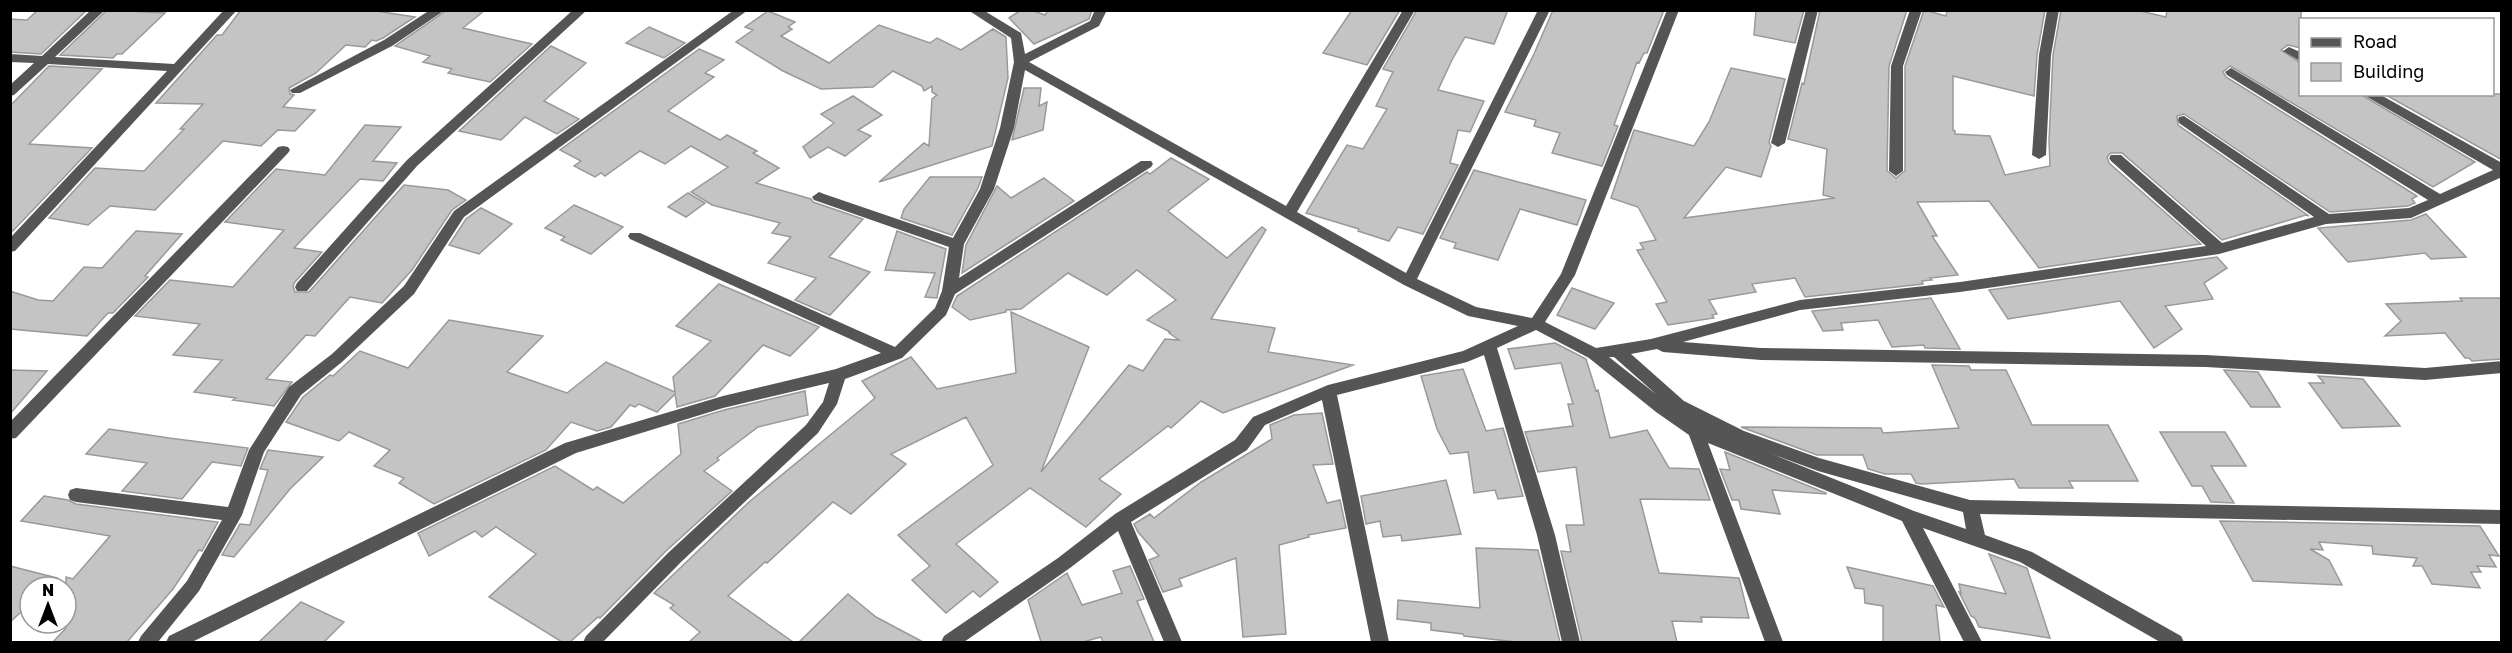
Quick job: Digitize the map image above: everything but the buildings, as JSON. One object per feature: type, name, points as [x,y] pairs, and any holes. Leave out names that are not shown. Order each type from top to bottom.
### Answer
[{"type":"street","points":[[10,92],[99,10]]},
{"type":"street","points":[[10,247],[231,10]]},
{"type":"street","points":[[296,90],[388,43],[439,10]]},
{"type":"street","points":[[302,287],[412,163],[581,10]]},
{"type":"street","points":[[147,642],[193,586],[234,515],[257,450],[295,391],[337,358],[410,290],[459,214],[742,10]]},
{"type":"street","points":[[175,642],[571,448],[723,402],[838,375],[897,354],[941,311],[949,291],[957,244],[987,189],[1007,128],[1020,62],[1017,36],[974,10]]},
{"type":"street","points":[[1020,62],[1095,23],[1101,10]]},
{"type":"street","points":[[1289,213],[1409,10]]},
{"type":"street","points":[[1409,281],[1544,10]]},
{"type":"street","points":[[950,642],[1064,563],[1121,519],[1241,445],[1259,420],[1328,391],[1467,356],[1536,324],[1568,275],[1673,10]]},
{"type":"street","points":[[1778,143],[1812,10]]},
{"type":"street","points":[[1896,171],[1897,66],[1916,10]]},
{"type":"street","points":[[2039,155],[2045,55],[2053,10]]},
{"type":"street","points":[[2289,51],[2299,56]]},
{"type":"street","points":[[10,58],[177,68]]},
{"type":"street","points":[[1020,62],[1409,281],[1473,312],[1536,324],[1594,354],[1662,408],[1696,431],[1908,516],[2026,557],[2175,642]]},
{"type":"street","points":[[2231,72],[2439,200]]},
{"type":"street","points":[[2372,96],[2502,170]]},
{"type":"street","points":[[2184,120],[2326,219]]},
{"type":"street","points":[[10,433],[283,150]]},
{"type":"street","points":[[2115,158],[2219,249]]},
{"type":"street","points":[[949,291],[1146,164]]},
{"type":"street","points":[[1594,354],[1651,345],[1800,305],[1960,287],[2219,249],[2326,219],[2411,213],[2502,170]]},
{"type":"street","points":[[819,197],[957,244]]},
{"type":"street","points":[[635,236],[897,354]]},
{"type":"street","points":[[1651,345],[1761,354],[2206,361],[2425,374],[2502,368]]},
{"type":"street","points":[[1489,346],[1546,535],[1571,642]]},
{"type":"street","points":[[1617,350],[1677,405],[1738,436],[1818,464],[1970,507],[2502,517]]},
{"type":"street","points":[[592,642],[674,558],[812,429],[829,407],[837,387],[838,375]]},
{"type":"street","points":[[1328,391],[1380,642]]},
{"type":"street","points":[[1696,431],[1774,642]]},
{"type":"street","points":[[76,495],[234,515]]},
{"type":"street","points":[[1970,507],[1977,540]]},
{"type":"street","points":[[1908,516],[1973,642]]},
{"type":"street","points":[[1121,519],[1173,642]]}]
